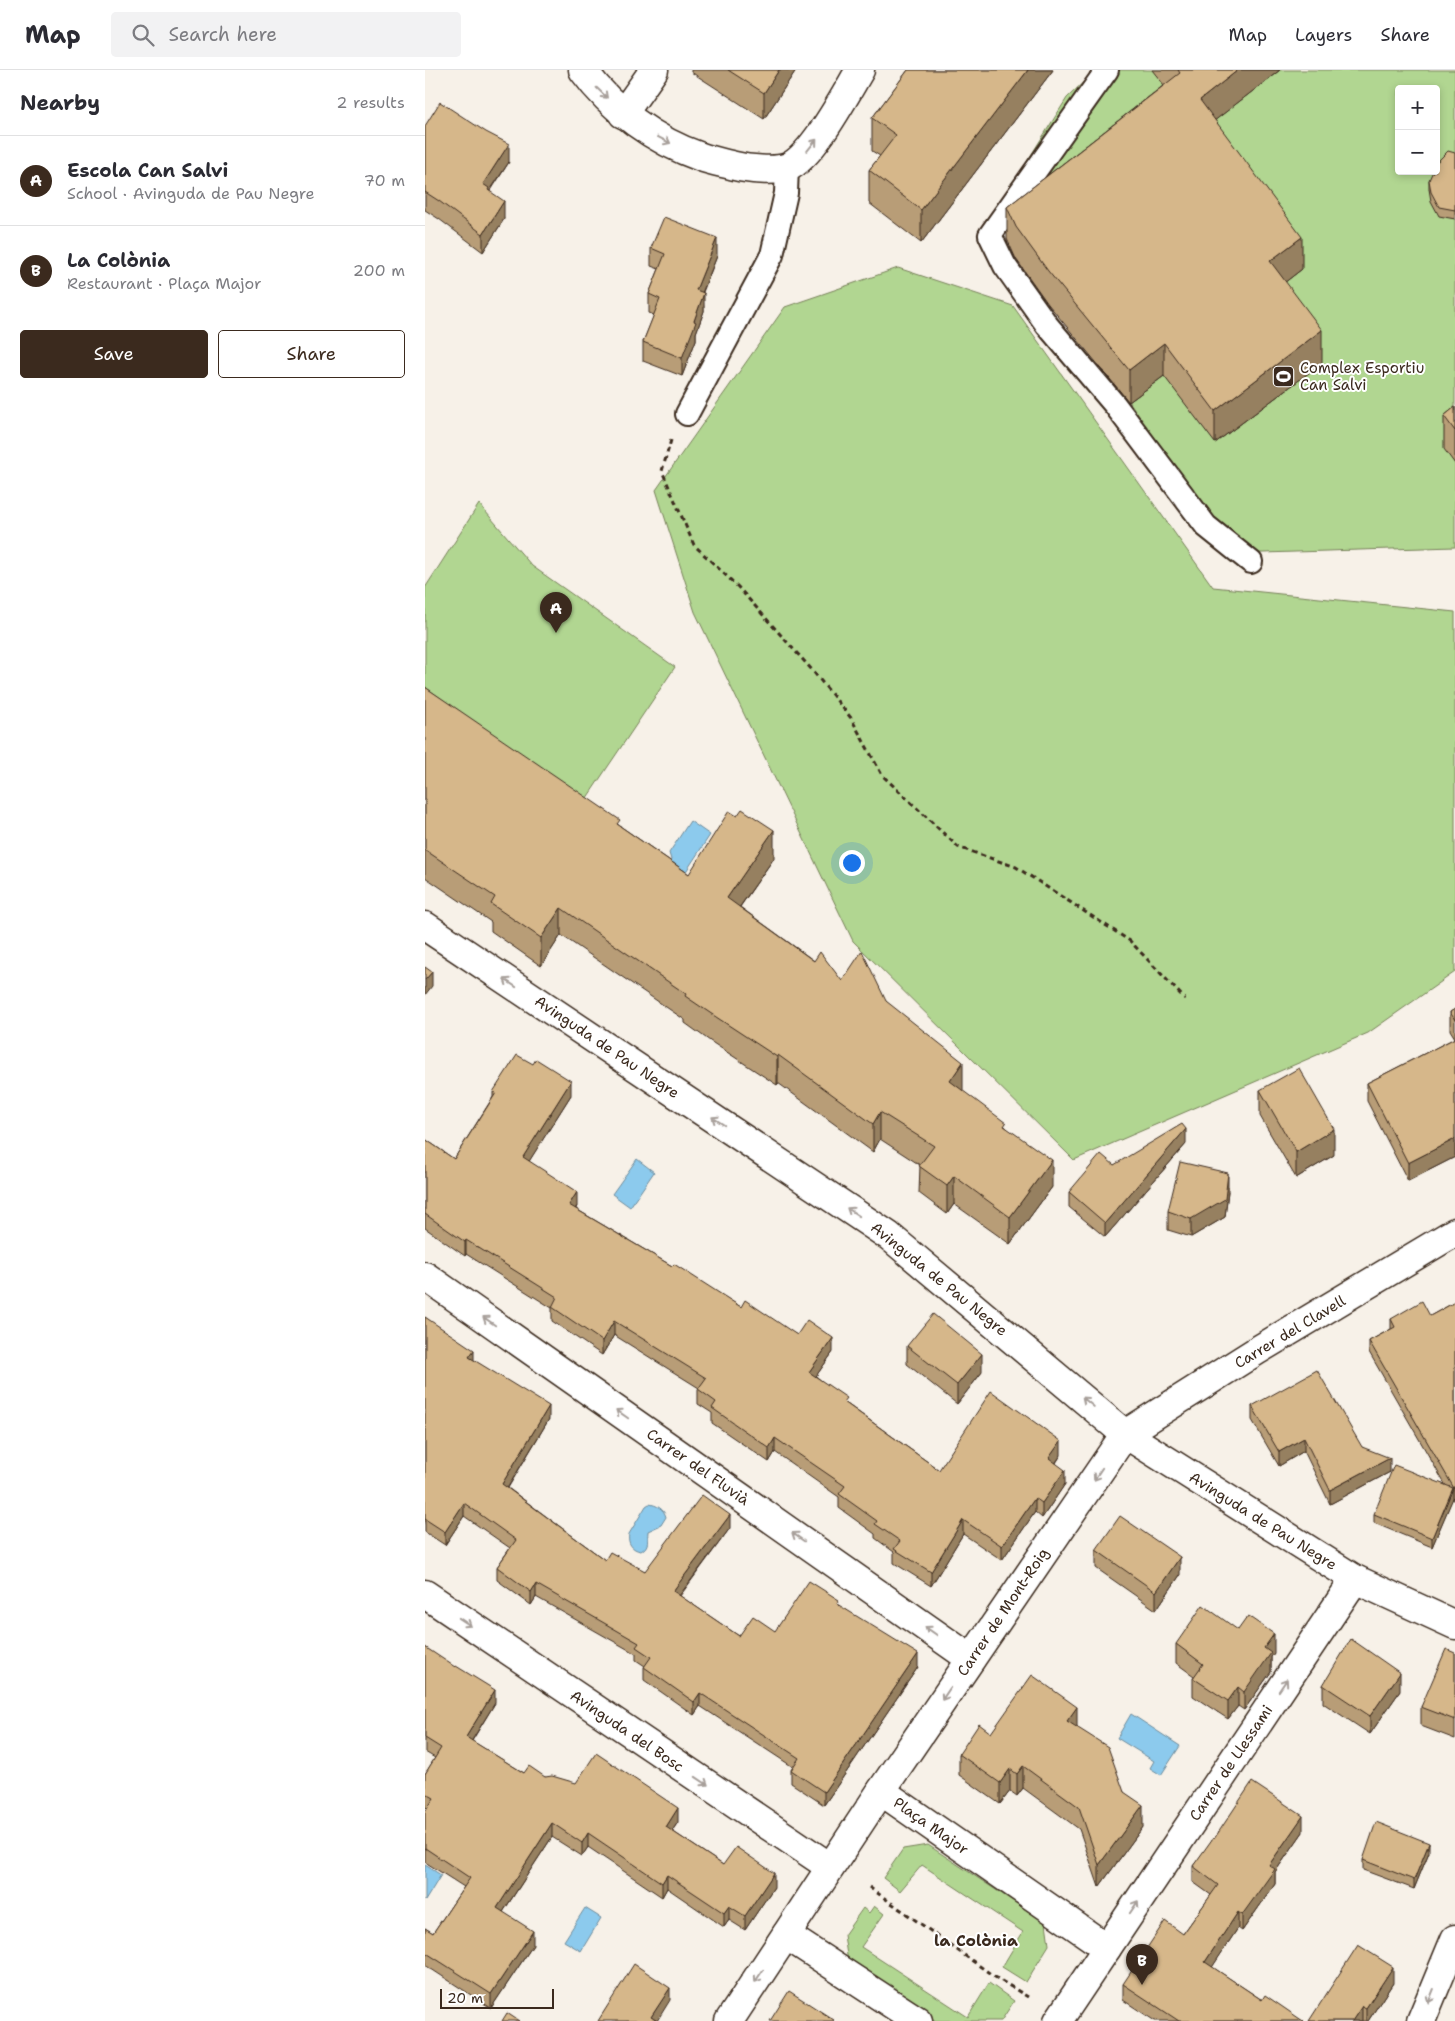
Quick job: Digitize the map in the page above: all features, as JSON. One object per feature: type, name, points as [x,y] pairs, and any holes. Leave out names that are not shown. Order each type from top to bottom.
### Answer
[{"type":"street","points":[[583,70],[594,85],[623,114],[661,139],[701,157],[752,170],[787,167],[812,148],[861,70]]},
{"type":"street","points":[[623,114],[655,70]]},
{"type":"street","name":"Avinguda de Pau Negre","points":[[425,926],[889,1236],[1125,1434],[1355,1579],[1455,1625]]},
{"type":"street","name":"Carrer del Clavell","points":[[1125,1434],[1258,1350],[1455,1232]]},
{"type":"street","name":"Carrer del Fluvià","points":[[425,1276],[971,1659]]},
{"type":"street","name":"Carrer de Mont-Roig","points":[[881,1791],[1125,1434]]},
{"type":"street","name":"Carrer de Llessami","points":[[1107,1948],[1355,1579]]},
{"type":"street","name":"Avinguda del Bosc","points":[[425,1594],[830,1867]]},
{"type":"street","name":"Plaça Major","points":[[786,1935],[881,1791],[1107,1948]]},
{"type":"street","points":[[729,2021],[786,1935],[918,2021]]},
{"type":"street","points":[[1421,2021],[1455,1939]]},
{"type":"street","points":[[1059,2021],[1107,1948]]},
{"type":"lane","points":[[1107,70],[990,235],[1005,266],[1047,325],[1115,405],[1206,526],[1251,562]]},
{"type":"lane","points":[[687,414],[772,255],[786,193],[787,167]]},
{"type":"path","points":[[687,414],[669,444],[662,471],[694,545],[738,588],[812,670],[851,718],[882,775],[958,847],[1017,867],[1130,941],[1185,1000]]},
{"type":"path","points":[[869,1887],[995,1976],[1028,1997]]},
{"type":"green space","name":"Complex Esportiu Can Salvi","points":[[1096,70],[1455,70],[1455,547],[1231,554],[999,206],[1067,98]]},
{"type":"green space","points":[[898,268],[1013,306],[1213,587],[1455,612],[1455,972],[1368,1033],[1074,1160],[853,941],[695,612],[656,490],[785,307]]},
{"type":"green space","points":[[479,504],[532,566],[675,667],[574,817],[425,715],[425,588]]},
{"type":"green space","points":[[928,1845],[1046,1923],[1049,1945],[1026,1982],[1002,1967],[1023,1932],[922,1865],[900,1891],[883,1878],[903,1849]]},
{"type":"green space","points":[[874,1906],[884,1914],[861,1947],[968,2017],[989,1983],[1014,2001],[1001,2021],[936,2021],[848,1962],[844,1935],[863,1908],[869,1913]]},
{"type":"water","points":[[690,821],[710,835],[681,879],[669,853]]},
{"type":"water","points":[[637,1159],[654,1172],[630,1207],[612,1194]]},
{"type":"water","points":[[649,1504],[660,1508],[666,1517],[661,1525],[648,1531],[647,1545],[641,1551],[633,1548],[630,1543],[629,1534]]},
{"type":"water","points":[[1131,1714],[1180,1746],[1161,1775],[1150,1768],[1154,1761],[1117,1738]]},
{"type":"water","points":[[425,1865],[441,1875],[425,1901]]},
{"type":"water","points":[[585,1908],[601,1918],[581,1951],[564,1941]]},
{"type":"building","points":[[728,70],[779,70],[764,93]]},
{"type":"building","points":[[908,70],[1028,70],[921,210],[869,170],[896,135],[872,118]]},
{"type":"building","points":[[1178,70],[1238,70],[1200,100],[1302,237],[1270,261],[1322,330],[1215,411],[1164,343],[1129,370],[1048,271],[1016,227],[1007,207],[1180,73]]},
{"type":"building","points":[[440,102],[486,132],[509,144],[483,184],[489,188],[488,190],[504,201],[483,234],[425,192],[425,126]]},
{"type":"building","points":[[1448,151],[1455,153],[1455,210],[1439,207],[1431,192],[1429,180],[1431,175],[1440,175],[1440,159]]},
{"type":"building","points":[[664,217],[717,238],[696,290],[704,293],[694,321],[696,322],[682,358],[643,342],[660,299],[649,294],[665,254],[651,248]]},
{"type":"building","points":[[1455,407],[1455,431],[1444,416]]},
{"type":"building","points":[[425,687],[620,820],[617,824],[689,874],[729,811],[737,816],[742,809],[774,830],[727,898],[814,961],[820,952],[842,981],[862,951],[886,1001],[963,1062],[950,1081],[1006,1123],[1004,1126],[1052,1160],[1010,1217],[954,1176],[947,1186],[919,1166],[934,1146],[880,1112],[873,1124],[778,1055],[777,1057],[710,1013],[685,996],[686,994],[561,908],[541,938],[491,904],[495,897],[425,850]]},
{"type":"building","points":[[425,967],[432,972],[425,980]]},
{"type":"building","points":[[1455,1009],[1455,1020],[1450,1012]]},
{"type":"building","points":[[1455,1038],[1455,1139],[1408,1163],[1367,1083]]},
{"type":"building","points":[[517,1055],[533,1064],[536,1059],[571,1081],[523,1157],[577,1192],[569,1205],[672,1266],[674,1264],[741,1307],[745,1300],[797,1335],[807,1320],[833,1338],[809,1372],[847,1398],[844,1402],[939,1470],[991,1391],[1061,1441],[1049,1458],[1065,1470],[1042,1503],[1035,1498],[1002,1546],[963,1520],[931,1572],[894,1549],[900,1541],[875,1524],[877,1521],[839,1494],[845,1486],[775,1438],[769,1448],[712,1408],[716,1402],[698,1389],[706,1378],[614,1321],[602,1341],[552,1307],[557,1297],[466,1240],[465,1242],[425,1214],[425,1139],[454,1159],[496,1093],[493,1092]]},
{"type":"building","points":[[1299,1068],[1334,1129],[1296,1152],[1260,1090]]},
{"type":"building","points":[[1182,1124],[1186,1129],[1105,1223],[1069,1192],[1101,1154],[1114,1165]]},
{"type":"building","points":[[1180,1162],[1228,1173],[1225,1199],[1191,1219],[1168,1211]]},
{"type":"building","points":[[1422,1301],[1430,1316],[1455,1302],[1455,1490],[1369,1341],[1395,1327],[1391,1319]]},
{"type":"building","points":[[933,1314],[982,1354],[957,1385],[907,1346]]},
{"type":"building","points":[[425,1317],[474,1350],[469,1357],[549,1406],[502,1484],[605,1560],[610,1552],[645,1571],[702,1495],[730,1515],[673,1591],[739,1636],[753,1616],[775,1631],[809,1581],[839,1600],[837,1604],[918,1654],[824,1792],[791,1770],[799,1758],[700,1693],[694,1702],[644,1667],[651,1657],[636,1647],[639,1643],[536,1584],[531,1592],[497,1567],[516,1540],[464,1503],[445,1532],[425,1519]]},
{"type":"building","points":[[1317,1370],[1362,1447],[1390,1458],[1330,1490],[1304,1438],[1279,1452],[1252,1406]]},
{"type":"building","points":[[1394,1465],[1453,1488],[1432,1538],[1374,1514]]},
{"type":"building","points":[[1120,1516],[1180,1557],[1156,1592],[1096,1550]]},
{"type":"building","points":[[1203,1605],[1238,1630],[1248,1616],[1274,1634],[1264,1648],[1271,1653],[1244,1692],[1238,1687],[1228,1701],[1193,1678],[1203,1664],[1176,1644]]},
{"type":"building","points":[[1351,1639],[1400,1673],[1370,1716],[1323,1685]]},
{"type":"building","points":[[425,1647],[495,1690],[466,1737],[524,1773],[529,1766],[545,1777],[552,1776],[576,1783],[596,1753],[678,1808],[666,1827],[723,1865],[736,1847],[774,1873],[745,1916],[729,1906],[724,1913],[667,1875],[662,1883],[588,1833],[582,1843],[552,1823],[497,1908],[533,1931],[491,1994],[425,1952],[425,1928],[433,1933],[470,1878],[425,1848],[425,1812],[434,1798],[425,1793],[425,1774],[441,1748],[425,1738]]},
{"type":"building","points":[[1446,1649],[1455,1653],[1455,1720],[1421,1707]]},
{"type":"building","points":[[1032,1675],[1077,1707],[1067,1721],[1108,1747],[1124,1792],[1143,1805],[1099,1865],[1079,1807],[1023,1766],[1017,1774],[1010,1769],[1000,1783],[959,1754],[979,1724],[991,1733]]},
{"type":"building","points":[[1252,1782],[1303,1816],[1269,1865],[1275,1869],[1242,1915],[1238,1912],[1205,1962],[1262,2000],[1265,1995],[1303,2021],[1179,2021],[1123,1984],[1165,1921],[1183,1934],[1218,1885],[1193,1866],[1214,1839]]},
{"type":"building","points":[[1376,1822],[1429,1843],[1414,1880],[1363,1860]]},
{"type":"building","points":[[1358,1945],[1393,1967],[1366,2008],[1362,2006],[1352,2021],[1309,2021]]},
{"type":"building","points":[[634,1964],[670,1988],[651,2017],[657,2021],[598,2021]]},
{"type":"building","points":[[789,1991],[834,2020],[770,2021]]},
{"type":"building","points":[[507,2013],[519,2021],[502,2021]]},
{"type":"place","name":"Complex Esportiu Can Salvi","points":[[1284,377]]},
{"type":"place","name":"Escola Can Salvi","points":[[556,633]]},
{"type":"place","name":"La Colònia","points":[[1142,1985]]},
{"type":"district","name":"la Colònia","points":[[976,1940]]}]
